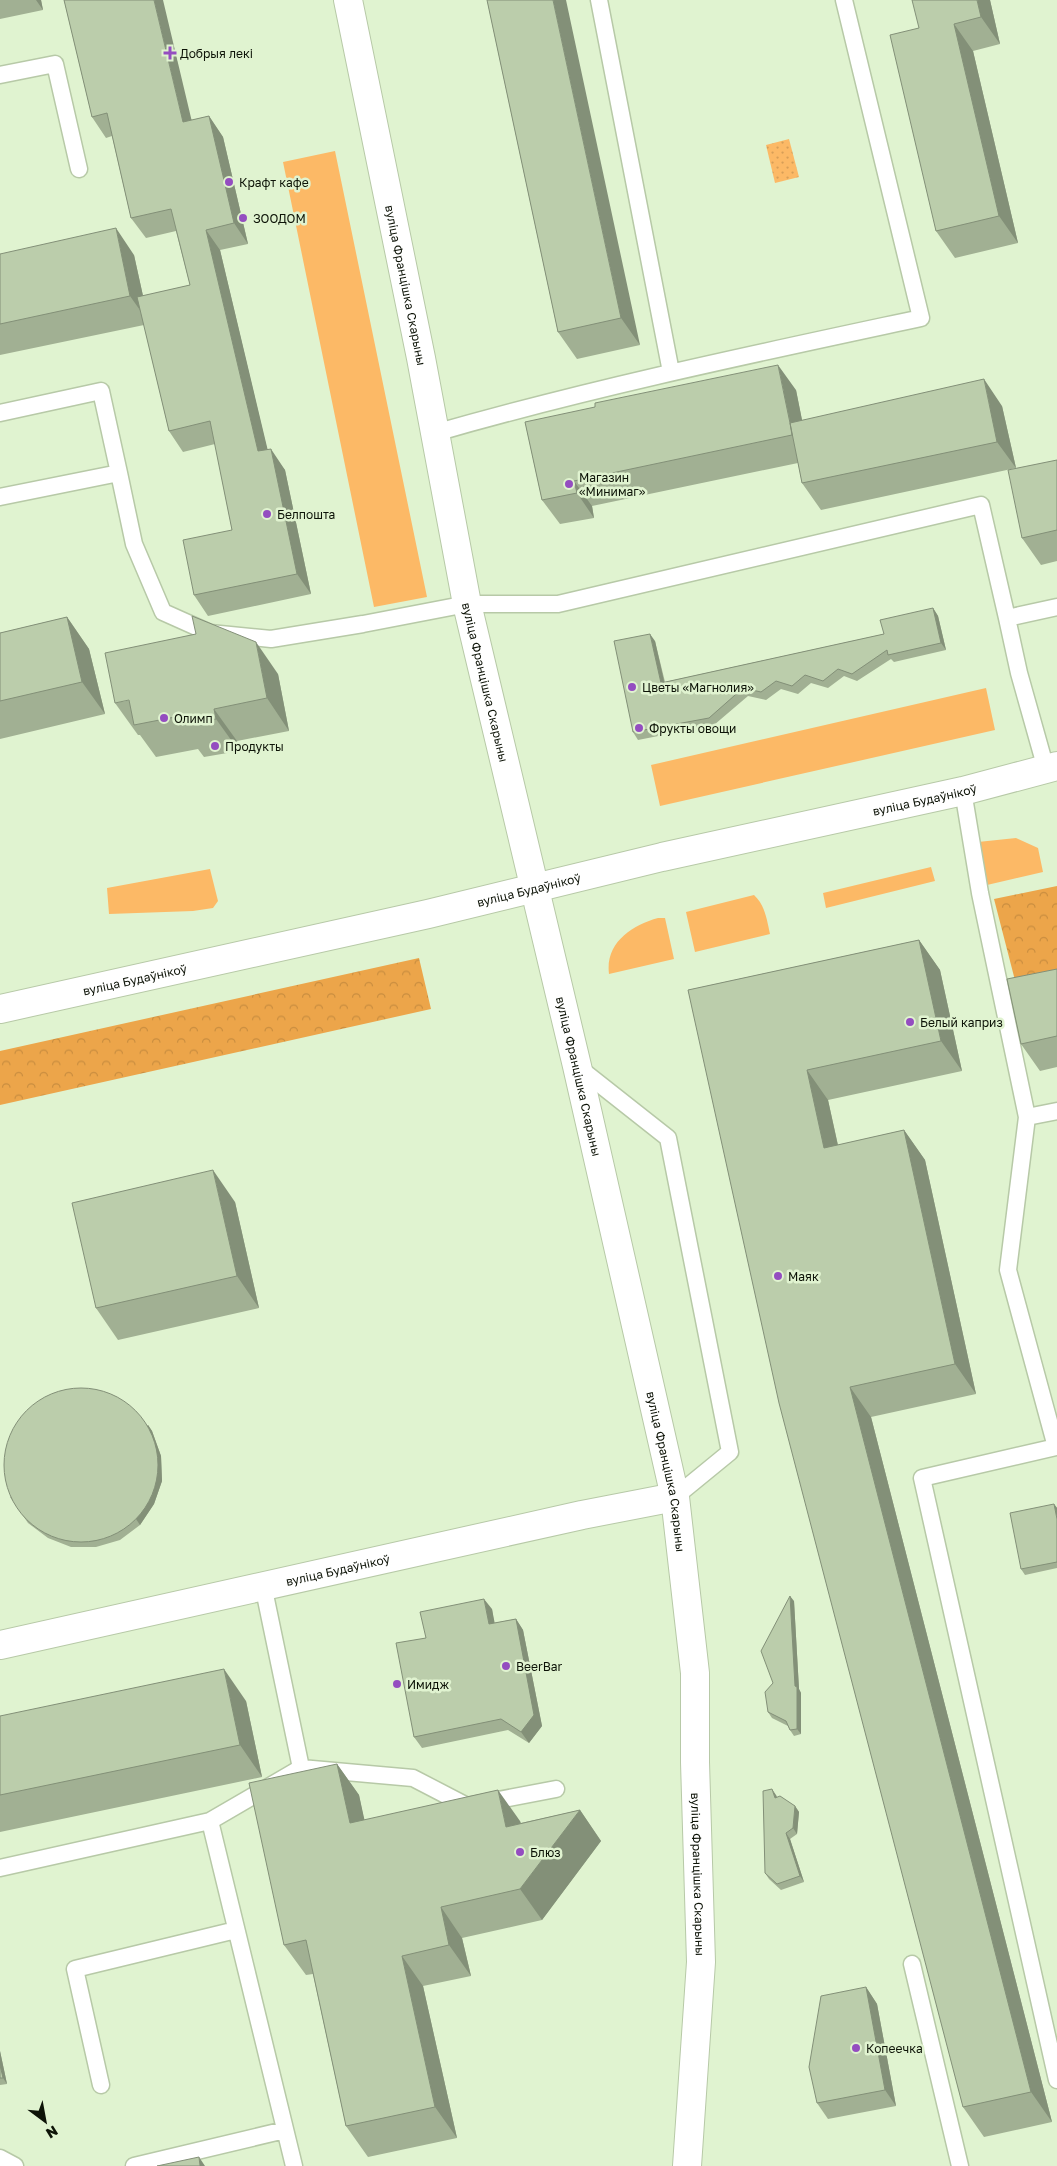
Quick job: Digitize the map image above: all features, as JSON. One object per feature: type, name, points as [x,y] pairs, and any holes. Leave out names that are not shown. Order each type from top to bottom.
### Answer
[{"type":"main road","name":"вуліца Францішка Скарыны","points":[[348,0],[435,433],[467,604],[577,1066],[675,1497],[695,1673],[695,1762],[701,1962],[687,2166]]},
{"type":"main road","name":"вуліца Будаўнікоў","points":[[0,1009],[428,914],[671,854],[962,791],[1052,768]]},
{"type":"main road","name":"вуліца Будаўнікоў","points":[[0,1645],[582,1515],[675,1497]]},
{"type":"lane","points":[[599,0],[670,372]]},
{"type":"lane","points":[[435,433],[514,410],[670,372],[921,318],[844,0]]},
{"type":"lane","points":[[0,75],[55,64],[79,169]]},
{"type":"lane","points":[[0,413],[101,391],[134,544],[163,612],[210,633],[271,639],[467,604],[558,604],[981,505],[1019,673],[1052,768]]},
{"type":"lane","points":[[0,497],[119,473]]},
{"type":"lane","points":[[1007,618],[1057,607]]},
{"type":"lane","points":[[962,791],[980,893],[1027,1117],[1008,1270],[1056,1447],[922,1478],[1057,2080]]},
{"type":"lane","points":[[577,1066],[668,1138],[730,1452],[675,1497]]},
{"type":"lane","points":[[1027,1117],[1057,1110]]},
{"type":"lane","points":[[263,1585],[301,1768]]},
{"type":"lane","points":[[0,1868],[210,1821],[301,1768],[413,1778],[467,1806],[556,1789]]},
{"type":"lane","points":[[210,1821],[294,2166]]},
{"type":"lane","points":[[101,2085],[75,1969],[236,1930]]},
{"type":"lane","points":[[912,1964],[960,2166]]},
{"type":"lane","points":[[134,2166],[285,2130]]},
{"type":"lane","points":[[0,2158],[15,2166]]},
{"type":"shaded area","points":[[789,139],[799,177],[775,183],[766,145]]},
{"type":"shaded area","points":[[335,151],[427,597],[374,607],[283,162]]},
{"type":"shaded area","points":[[986,688],[995,730],[660,806],[651,765]]},
{"type":"shaded area","points":[[1016,838],[1038,848],[1043,872],[987,885],[978,842]]},
{"type":"shaded area","points":[[931,867],[935,881],[826,908],[823,893]]},
{"type":"shaded area","points":[[210,869],[218,901],[213,908],[193,911],[109,914],[107,888]]},
{"type":"shaded area","points":[[754,895],[763,908],[770,934],[695,952],[686,912]]},
{"type":"shaded area","points":[[658,918],[665,918],[674,959],[609,974],[611,953],[622,937],[639,925]]},
{"type":"green space","points":[[1057,886],[1057,988],[1019,996],[994,899]]},
{"type":"green space","points":[[419,958],[431,1009],[0,1105],[0,1051]]},
{"type":"building","points":[[64,0],[154,0],[183,122],[209,116],[234,223],[206,230],[258,451],[271,449],[297,574],[194,595],[183,540],[232,530],[210,421],[169,431],[137,297],[190,285],[171,209],[131,218],[107,113],[92,117]]},
{"type":"building","points":[[487,0],[553,0],[621,318],[558,332]]},
{"type":"building","points":[[912,0],[977,0],[981,17],[954,24],[999,216],[936,231],[890,35],[919,28]]},
{"type":"building","points":[[116,228],[130,296],[0,324],[0,254]]},
{"type":"building","points":[[778,365],[792,435],[574,481],[577,493],[542,500],[525,422],[595,407],[595,403]]},
{"type":"building","points":[[984,379],[997,442],[802,483],[790,423]]},
{"type":"building","points":[[1057,460],[1057,530],[1022,538],[1008,470]]},
{"type":"building","points":[[933,608],[941,643],[888,655],[887,650],[852,674],[838,669],[823,681],[805,675],[792,686],[776,681],[761,692],[743,688],[709,718],[633,732],[614,641],[650,634],[661,683],[884,634],[880,620]]},
{"type":"building","points":[[192,616],[256,642],[267,698],[214,709],[216,719],[182,725],[180,716],[134,725],[129,700],[115,703],[105,653],[196,634]]},
{"type":"building","points":[[67,617],[82,682],[0,701],[0,633]]},
{"type":"building","points":[[919,940],[941,1041],[807,1070],[824,1148],[904,1130],[955,1364],[850,1387],[1031,2092],[963,2107],[779,1403],[688,990]]},
{"type":"building","points":[[1057,969],[1057,1036],[1021,1044],[1007,979]]},
{"type":"building","points":[[213,1170],[237,1276],[96,1308],[72,1203]]},
{"type":"building","points":[[81,1388],[110,1394],[124,1401],[135,1411],[145,1422],[152,1436],[158,1465],[152,1494],[145,1508],[135,1519],[124,1529],[110,1536],[81,1542],[52,1536],[38,1529],[27,1519],[17,1508],[10,1494],[4,1465],[10,1436],[17,1422],[27,1411],[38,1401],[52,1394]]},
{"type":"building","points":[[1054,1504],[1057,1519],[1057,1562],[1021,1569],[1010,1513]]},
{"type":"building","points":[[790,1596],[795,1686],[797,1687],[797,1729],[790,1730],[786,1721],[768,1712],[765,1692],[773,1683],[761,1651]]},
{"type":"building","points":[[484,1599],[489,1624],[516,1619],[534,1715],[521,1732],[501,1719],[414,1737],[396,1643],[426,1638],[420,1612]]},
{"type":"building","points":[[224,1669],[240,1745],[0,1795],[0,1716]]},
{"type":"building","points":[[337,1764],[350,1823],[498,1790],[506,1827],[580,1810],[520,1889],[441,1907],[449,1945],[402,1956],[435,2107],[346,2126],[306,1940],[284,1945],[249,1783]]},
{"type":"building","points":[[772,1789],[775,1798],[780,1796],[795,1806],[793,1828],[786,1833],[800,1876],[777,1884],[765,1873],[763,1791]]},
{"type":"building","name":"Копеечка","points":[[866,1987],[885,2090],[817,2103],[809,2067],[821,1996]]},
{"type":"building","points":[[0,2065],[3,2078],[0,2078]]},
{"type":"building","points":[[199,2157],[200,2166],[157,2166]]},
{"type":"place","name":"Добрыя лекі","points":[[170,53]]},
{"type":"place","name":"Крафт кафе","points":[[229,182]]},
{"type":"place","name":"ЗООДОМ","points":[[243,218]]},
{"type":"place","name":"Магазин «Минимаг»","points":[[569,484]]},
{"type":"place","name":"Белпошта","points":[[267,514]]},
{"type":"place","name":"Цветы «Магнолия»","points":[[632,687]]},
{"type":"place","name":"Олимп","points":[[164,718]]},
{"type":"place","name":"Фрукты овощи","points":[[639,728]]},
{"type":"place","name":"Продукты","points":[[215,746]]},
{"type":"place","name":"Белый каприз","points":[[910,1022]]},
{"type":"place","name":"Маяк","points":[[778,1276]]},
{"type":"place","name":"BeerBar","points":[[506,1666]]},
{"type":"place","name":"Имидж","points":[[397,1684]]},
{"type":"place","name":"Блюз","points":[[520,1852]]},
{"type":"place","name":"Копеечка","points":[[856,2048]]}]
